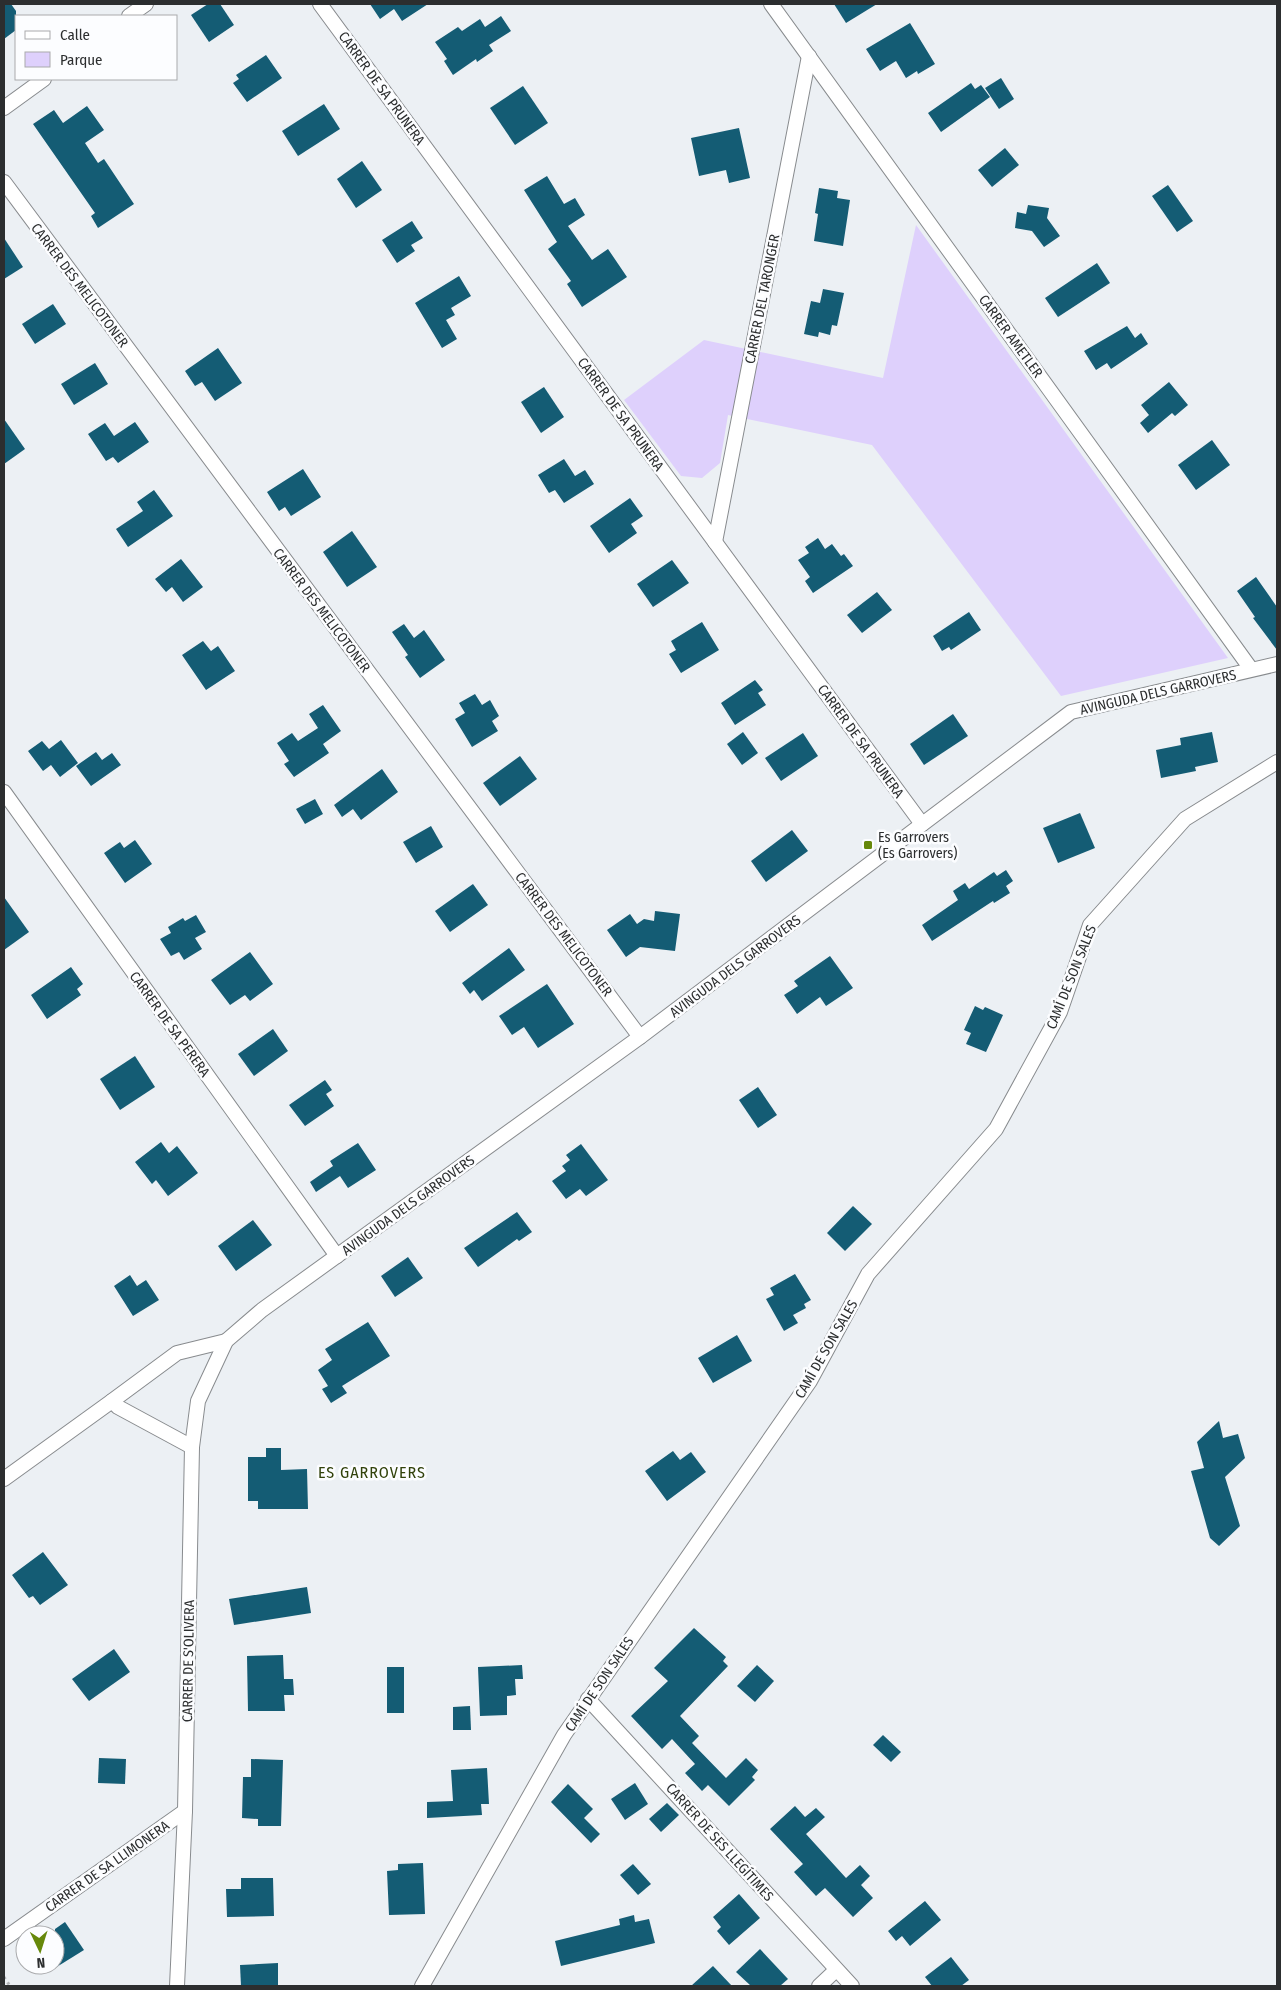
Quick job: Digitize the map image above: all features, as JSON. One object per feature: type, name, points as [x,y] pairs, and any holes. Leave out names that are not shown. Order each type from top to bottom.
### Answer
[{"type":"street","points":[[130,15],[146,4]]},
{"type":"street","name":"CARRER DE SA PRUNERA","points":[[320,4],[922,824]]},
{"type":"street","name":"CARRER AMETLER","points":[[771,4],[1251,669]]},
{"type":"street","name":"CARRER DEL TARONGER","points":[[715,542],[809,56]]},
{"type":"street","points":[[4,108],[43,80]]},
{"type":"street","name":"CARRER DES MELICOTONER","points":[[4,182],[640,1037]]},
{"type":"street","name":"AVINGUDA DELS GARROVERS","points":[[226,1341],[262,1310],[640,1037],[1071,712],[1277,664]]},
{"type":"street","name":"CAMÍ DE SON SALES","points":[[422,1986],[564,1735],[810,1381],[868,1274],[996,1129],[1060,1012],[1090,925],[1185,819],[1277,762]]},
{"type":"street","name":"CARRER DE SA PERERA","points":[[4,792],[337,1256]]},
{"type":"street","points":[[4,1479],[177,1353],[226,1341]]},
{"type":"street","name":"CARRER DE S'OLIVERA","points":[[177,1986],[185,1811],[192,1447],[198,1401],[226,1341]]},
{"type":"street","points":[[112,1401],[118,1407],[192,1447]]},
{"type":"street","name":"CARRER DE SES LLEGÍTIMES","points":[[588,1699],[852,1986]]},
{"type":"street","name":"CARRER DE SA LLIMONERA","points":[[4,1939],[185,1811]]},
{"type":"street","points":[[819,1986],[836,1970]]},
{"type":"path","points":[[4,1977],[10,1986]]},
{"type":"green space","points":[[916,225],[1228,658],[1061,696],[872,445],[728,415],[720,463],[702,478],[681,476],[624,400],[704,340],[883,378]]},
{"type":"building","points":[[4,4],[11,4],[16,11],[15,31],[4,39]]},
{"type":"building","points":[[208,4],[220,4],[234,25],[209,42],[191,15]]},
{"type":"building","points":[[370,4],[428,4],[402,21],[394,9],[380,19]]},
{"type":"building","points":[[834,4],[877,4],[846,23]]},
{"type":"building","points":[[501,16],[511,31],[489,45],[493,51],[477,62],[476,59],[453,75],[444,61],[447,59],[435,42],[458,27],[462,31],[480,19],[485,27]]},
{"type":"building","points":[[910,23],[935,64],[918,74],[917,71],[906,78],[896,61],[880,71],[866,49]]},
{"type":"building","points":[[266,55],[282,78],[247,102],[233,83],[239,79],[236,75]]},
{"type":"building","points":[[1001,78],[1014,99],[999,109],[985,88]]},
{"type":"building","points":[[971,83],[975,89],[981,85],[990,97],[941,132],[928,113]]},
{"type":"building","points":[[523,86],[548,123],[515,145],[490,108]]},
{"type":"building","points":[[324,104],[340,129],[298,156],[282,131]]},
{"type":"building","points":[[87,106],[104,130],[85,143],[98,163],[104,159],[134,204],[98,228],[91,216],[95,213],[33,124],[54,110],[63,123]]},
{"type":"building","points":[[739,128],[750,178],[729,183],[726,170],[699,176],[691,138]]},
{"type":"building","points":[[1005,148],[1019,165],[992,187],[978,170]]},
{"type":"building","points":[[362,161],[382,190],[356,208],[337,179]]},
{"type":"building","points":[[547,176],[564,204],[575,198],[585,215],[568,226],[592,260],[608,249],[627,277],[582,307],[567,284],[571,281],[548,249],[557,242],[524,190]]},
{"type":"building","points":[[1168,185],[1193,221],[1177,232],[1152,196]]},
{"type":"building","points":[[819,188],[838,191],[837,198],[850,200],[843,246],[814,241],[818,214],[815,213]]},
{"type":"building","points":[[1028,205],[1049,208],[1047,218],[1060,236],[1044,247],[1032,231],[1015,228],[1017,212],[1026,214]]},
{"type":"building","points":[[412,221],[423,238],[411,245],[415,251],[397,263],[382,240]]},
{"type":"building","points":[[4,238],[23,267],[4,279]]},
{"type":"building","points":[[1097,263],[1110,283],[1058,317],[1045,298]]},
{"type":"building","points":[[459,276],[471,296],[451,308],[455,315],[446,320],[457,339],[442,348],[415,303]]},
{"type":"building","points":[[823,289],[844,293],[837,326],[832,325],[830,335],[819,332],[818,337],[804,334],[811,301],[820,303]]},
{"type":"building","points":[[53,304],[66,324],[35,344],[22,324]]},
{"type":"building","points":[[1127,326],[1135,338],[1141,333],[1148,344],[1111,369],[1107,363],[1096,370],[1084,351]]},
{"type":"building","points":[[218,348],[242,383],[215,401],[202,382],[195,386],[185,371]]},
{"type":"building","points":[[95,363],[108,384],[74,405],[61,384]]},
{"type":"building","points":[[1169,382],[1188,405],[1175,416],[1172,413],[1148,433],[1140,423],[1149,415],[1141,405]]},
{"type":"building","points":[[544,387],[564,417],[541,433],[521,402]]},
{"type":"building","points":[[4,419],[25,449],[4,464]]},
{"type":"building","points":[[135,422],[149,442],[118,463],[113,457],[106,461],[88,434],[105,423],[114,436]]},
{"type":"building","points":[[1212,440],[1230,465],[1196,490],[1178,465]]},
{"type":"building","points":[[564,459],[575,476],[585,470],[594,484],[564,503],[555,490],[549,493],[538,475]]},
{"type":"building","points":[[303,469],[321,497],[291,516],[285,507],[279,511],[267,492]]},
{"type":"building","points":[[154,490],[173,516],[128,547],[116,529],[143,511],[137,502]]},
{"type":"building","points":[[630,498],[643,516],[631,524],[637,533],[609,553],[590,526]]},
{"type":"building","points":[[352,531],[377,567],[347,587],[323,552]]},
{"type":"building","points":[[818,538],[825,549],[832,544],[841,556],[844,554],[853,566],[813,593],[805,581],[810,577],[798,560],[809,553],[805,547]]},
{"type":"building","points":[[181,559],[203,587],[183,602],[172,587],[166,592],[155,579]]},
{"type":"building","points":[[672,560],[689,583],[653,607],[637,584]]},
{"type":"building","points":[[1256,577],[1277,607],[1277,650],[1253,618],[1255,617],[1237,591]]},
{"type":"building","points":[[877,592],[892,610],[862,633],[847,615]]},
{"type":"building","points":[[969,612],[981,630],[951,650],[949,647],[942,651],[933,636]]},
{"type":"building","points":[[702,622],[719,650],[681,673],[669,654],[676,650],[671,641]]},
{"type":"building","points":[[404,624],[414,638],[424,630],[445,660],[420,678],[405,657],[408,655],[392,632]]},
{"type":"building","points":[[203,641],[211,651],[218,646],[235,671],[206,690],[182,655]]},
{"type":"building","points":[[755,680],[763,690],[758,693],[766,705],[735,725],[721,703]]},
{"type":"building","points":[[475,694],[482,705],[490,700],[499,716],[492,721],[498,731],[472,747],[455,719],[465,713],[459,703]]},
{"type":"building","points":[[323,705],[341,731],[323,744],[329,753],[294,777],[284,764],[289,761],[277,743],[292,733],[298,741],[318,728],[309,714]]},
{"type":"building","points":[[953,714],[968,736],[924,765],[910,744]]},
{"type":"building","points":[[743,732],[758,753],[742,765],[727,744]]},
{"type":"building","points":[[1212,732],[1218,762],[1195,767],[1196,771],[1161,778],[1156,750],[1181,745],[1180,738]]},
{"type":"building","points":[[803,733],[818,756],[781,781],[765,758]]},
{"type":"building","points":[[61,740],[78,763],[60,777],[51,765],[43,771],[28,751],[42,741],[49,749]]},
{"type":"building","points":[[96,752],[102,760],[112,753],[121,765],[91,786],[76,766]]},
{"type":"building","points":[[520,756],[537,779],[500,806],[483,783]]},
{"type":"building","points":[[382,769],[398,792],[361,820],[353,809],[342,817],[334,805]]},
{"type":"building","points":[[315,799],[323,814],[305,824],[296,809]]},
{"type":"building","points":[[1080,813],[1095,848],[1058,863],[1043,828]]},
{"type":"building","points":[[431,826],[443,847],[416,863],[403,842]]},
{"type":"building","points":[[792,830],[808,851],[766,882],[751,861]]},
{"type":"building","points":[[135,840],[152,864],[125,883],[104,853],[120,842],[124,848]]},
{"type":"building","points":[[1006,870],[1013,881],[1006,886],[1010,893],[994,903],[993,901],[932,941],[922,925],[958,900],[953,891],[965,883],[969,889],[994,872],[997,876]]},
{"type":"building","points":[[473,884],[488,905],[450,932],[435,911]]},
{"type":"building","points":[[4,897],[29,932],[4,950]]},
{"type":"building","points":[[655,911],[680,914],[675,951],[640,947],[626,957],[607,930],[630,914],[637,924],[644,919],[654,921]]},
{"type":"building","points":[[196,915],[206,932],[195,938],[202,949],[184,960],[179,952],[171,956],[160,939],[171,933],[168,927],[183,918],[185,921]]},
{"type":"building","points":[[509,948],[525,970],[482,1001],[474,990],[470,994],[462,983]]},
{"type":"building","points":[[250,952],[273,984],[250,1001],[245,995],[230,1005],[211,980]]},
{"type":"building","points":[[830,956],[853,988],[826,1006],[820,997],[797,1014],[784,995],[798,986],[794,981]]},
{"type":"building","points":[[71,967],[83,984],[77,989],[81,995],[47,1019],[31,995]]},
{"type":"building","points":[[547,984],[574,1024],[538,1048],[524,1027],[512,1035],[499,1016]]},
{"type":"building","points":[[975,1006],[983,1010],[985,1007],[1003,1015],[986,1052],[966,1044],[971,1033],[964,1030]]},
{"type":"building","points":[[273,1029],[288,1051],[254,1076],[238,1054]]},
{"type":"building","points":[[135,1056],[155,1087],[120,1110],[100,1079]]},
{"type":"building","points":[[325,1080],[332,1090],[326,1094],[334,1106],[305,1126],[289,1105]]},
{"type":"building","points":[[758,1087],[777,1115],[758,1128],[739,1100]]},
{"type":"building","points":[[161,1142],[169,1153],[177,1146],[198,1173],[168,1196],[156,1180],[152,1184],[135,1162]]},
{"type":"building","points":[[358,1143],[376,1170],[348,1188],[340,1176],[316,1192],[310,1182],[333,1166],[330,1161]]},
{"type":"building","points":[[581,1144],[608,1180],[586,1196],[580,1189],[566,1199],[552,1181],[566,1171],[562,1166],[570,1160],[566,1155]]},
{"type":"building","points":[[853,1206],[872,1224],[845,1251],[827,1233]]},
{"type":"building","points":[[517,1212],[532,1232],[519,1241],[517,1239],[478,1267],[464,1248]]},
{"type":"building","points":[[253,1220],[272,1245],[236,1271],[218,1246]]},
{"type":"building","points":[[408,1257],[423,1278],[395,1297],[381,1276]]},
{"type":"building","points":[[795,1274],[811,1300],[804,1304],[806,1308],[793,1315],[798,1323],[784,1331],[766,1299],[774,1295],[770,1288]]},
{"type":"building","points":[[130,1275],[137,1286],[146,1280],[159,1300],[133,1316],[114,1286]]},
{"type":"building","points":[[368,1322],[390,1356],[342,1386],[347,1393],[331,1403],[322,1389],[328,1386],[318,1370],[332,1360],[325,1349]]},
{"type":"building","points":[[737,1335],[752,1361],[713,1383],[698,1358]]},
{"type":"building","points":[[1219,1421],[1223,1438],[1238,1434],[1245,1458],[1225,1477],[1240,1526],[1219,1546],[1210,1538],[1191,1471],[1204,1468],[1197,1442]]},
{"type":"building","points":[[266,1448],[281,1448],[281,1470],[307,1469],[308,1509],[258,1509],[258,1501],[248,1501],[248,1457],[266,1457]]},
{"type":"building","points":[[673,1451],[680,1460],[691,1452],[706,1472],[667,1501],[645,1471]]},
{"type":"building","points":[[43,1552],[68,1585],[40,1605],[33,1596],[29,1598],[12,1575]]},
{"type":"building","points":[[307,1587],[311,1613],[234,1625],[229,1599]]},
{"type":"building","points":[[694,1628],[726,1657],[723,1661],[728,1666],[680,1716],[699,1736],[692,1743],[726,1778],[746,1758],[758,1770],[752,1777],[755,1780],[729,1806],[708,1785],[702,1791],[685,1773],[695,1764],[672,1739],[662,1749],[631,1716],[668,1681],[654,1668]]},
{"type":"building","points":[[114,1649],[130,1672],[89,1701],[72,1679]]},
{"type":"building","points":[[283,1655],[284,1679],[293,1679],[294,1695],[284,1695],[285,1711],[248,1711],[247,1656]]},
{"type":"building","points":[[522,1665],[523,1679],[515,1679],[516,1695],[507,1696],[507,1715],[480,1716],[478,1667]]},
{"type":"building","points":[[757,1665],[774,1681],[755,1702],[737,1686]]},
{"type":"building","points":[[387,1667],[404,1667],[404,1713],[387,1713]]},
{"type":"building","points":[[470,1706],[471,1730],[453,1730],[453,1707]]},
{"type":"building","points":[[883,1735],[901,1752],[891,1762],[873,1745]]},
{"type":"building","points":[[99,1758],[126,1759],[125,1784],[98,1783]]},
{"type":"building","points":[[251,1759],[283,1760],[281,1826],[258,1826],[258,1819],[242,1818],[243,1777],[251,1777]]},
{"type":"building","points":[[487,1768],[489,1804],[481,1804],[482,1815],[427,1818],[427,1802],[453,1801],[451,1770]]},
{"type":"building","points":[[635,1783],[648,1804],[625,1820],[611,1799]]},
{"type":"building","points":[[568,1784],[593,1809],[584,1818],[600,1834],[591,1843],[551,1802]]},
{"type":"building","points":[[667,1803],[679,1815],[661,1832],[649,1819]]},
{"type":"building","points":[[795,1806],[805,1817],[816,1808],[825,1817],[806,1834],[846,1878],[860,1865],[870,1876],[861,1885],[873,1898],[853,1917],[825,1888],[816,1896],[794,1872],[803,1864],[770,1829]]},
{"type":"building","points":[[423,1863],[425,1914],[389,1915],[387,1871],[398,1870],[398,1864]]},
{"type":"building","points":[[633,1864],[651,1884],[638,1895],[620,1875]]},
{"type":"building","points":[[241,1878],[273,1878],[274,1916],[227,1917],[226,1889],[241,1889]]},
{"type":"building","points":[[739,1894],[760,1918],[729,1945],[717,1931],[721,1927],[713,1917]]},
{"type":"building","points":[[925,1901],[941,1920],[910,1946],[902,1936],[896,1941],[888,1931]]},
{"type":"building","points":[[634,1915],[635,1922],[649,1919],[655,1943],[561,1966],[555,1941],[620,1925],[619,1919]]},
{"type":"building","points":[[65,1922],[84,1950],[65,1962],[65,1925],[61,1925]]},
{"type":"building","points":[[760,1949],[788,1979],[780,1986],[751,1986],[736,1972]]},
{"type":"building","points":[[951,1957],[969,1980],[961,1986],[932,1986],[925,1977]]},
{"type":"building","points":[[278,1963],[278,1986],[241,1986],[240,1965]]},
{"type":"building","points":[[713,1966],[732,1986],[691,1986]]},
{"type":"place","name":"Es Garrovers (Es Garrovers)","points":[[868,845]]},
{"type":"district","name":"ES GARROVERS","points":[[372,1472]]}]
